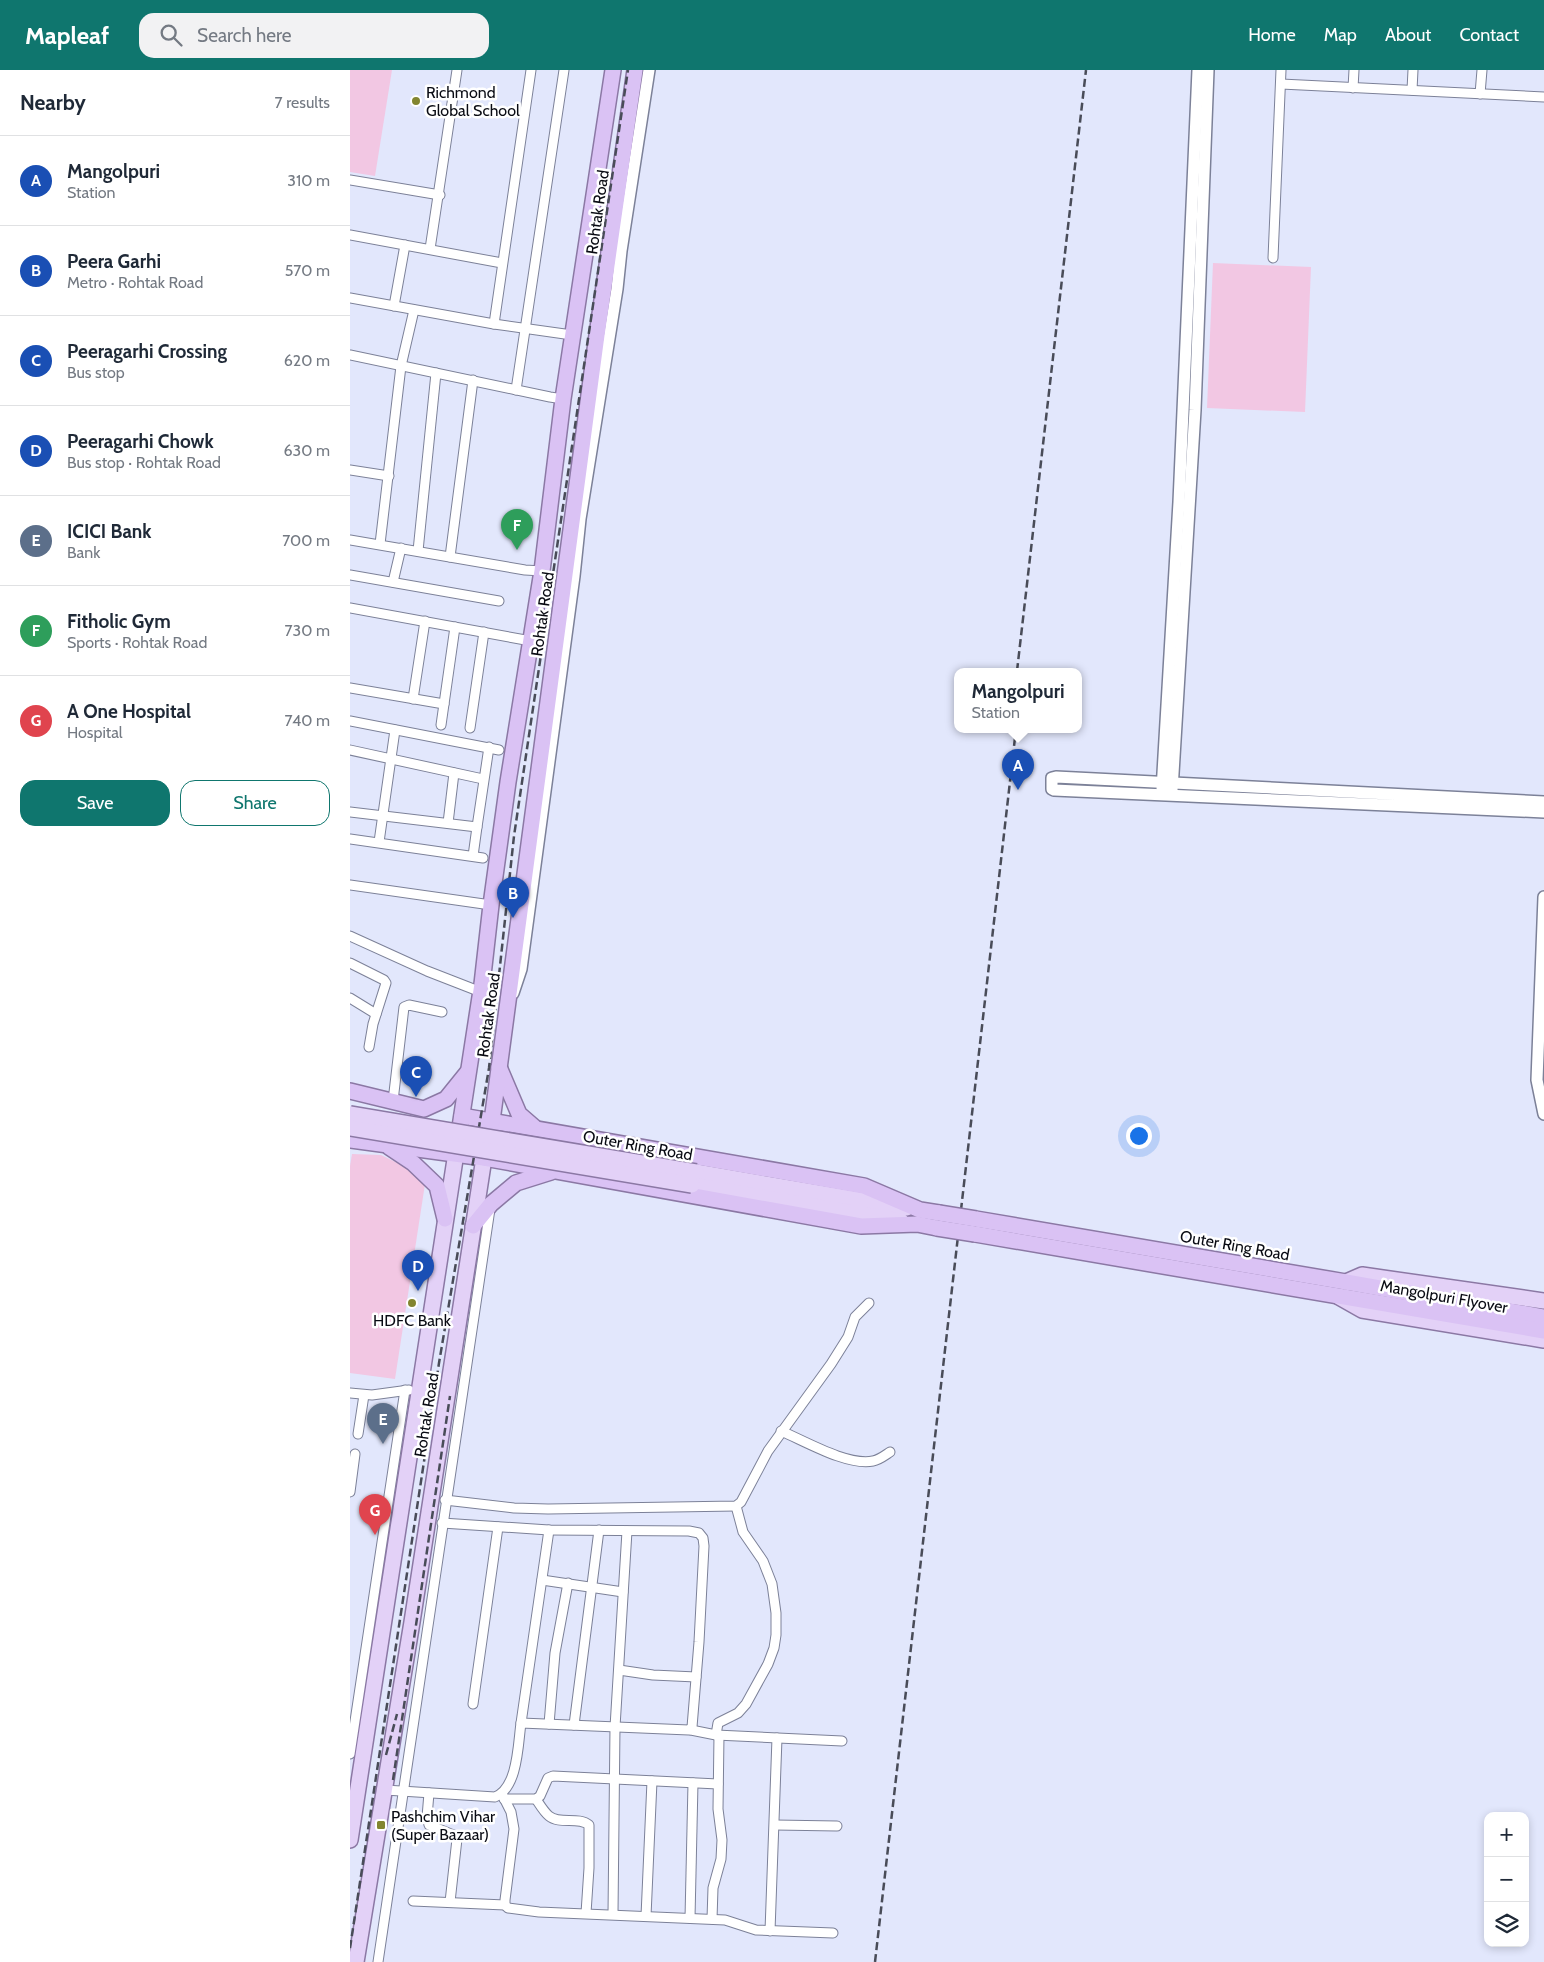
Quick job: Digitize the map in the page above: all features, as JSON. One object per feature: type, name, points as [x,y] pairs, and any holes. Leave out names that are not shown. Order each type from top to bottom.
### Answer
[{"type":"highway","name":"Rohtak Road","points":[[456,1154],[481,992],[508,782],[542,571],[563,399],[565,334],[612,70]]},
{"type":"highway","name":"Rohtak Road","points":[[484,1158],[492,1121],[604,331],[635,70]]},
{"type":"highway","points":[[499,1065],[518,1114],[536,1129]]},
{"type":"highway","points":[[350,1091],[424,1109],[446,1099],[469,1070]]},
{"type":"highway","name":"Outer Ring Road","points":[[462,1116],[864,1186],[919,1217]]},
{"type":"highway","points":[[573,1174],[579,1136]]},
{"type":"highway","name":"Outer Ring Road","points":[[350,1140],[484,1158],[861,1226],[919,1217],[938,1220],[1337,1296]]},
{"type":"highway","points":[[384,1144],[413,1163],[437,1186],[445,1219]]},
{"type":"highway","points":[[473,1226],[491,1204],[516,1182],[555,1171]]},
{"type":"highway","name":"Outer Ring Road","points":[[975,1227],[1346,1282]]},
{"type":"highway","name":"Mangolpuri Flyover","points":[[1346,1282],[1379,1296],[1544,1331]]},
{"type":"highway","name":"Mangolpuri Flyover","points":[[1337,1296],[1379,1296],[1544,1317]]},
{"type":"main road","name":"Outer Ring Road","points":[[350,1114],[694,1178],[919,1217]]},
{"type":"main road","name":"Outer Ring Road","points":[[350,1128],[694,1178]]},
{"type":"main road","name":"Rohtak Road","points":[[350,1839],[386,1620],[412,1391],[456,1154]]},
{"type":"main road","name":"Rohtak Road","points":[[356,1962],[458,1368],[473,1226],[484,1158]]},
{"type":"main road","name":"Outer Ring Road","points":[[1346,1282],[1362,1275],[1544,1301]]},
{"type":"main road","points":[[1337,1296],[1362,1310],[1544,1340]]},
{"type":"street","points":[[430,249],[440,195],[457,70]]},
{"type":"street","points":[[494,324],[531,70]]},
{"type":"street","points":[[516,390],[564,70]]},
{"type":"street","points":[[604,331],[649,70]]},
{"type":"street","points":[[1167,789],[1198,70]]},
{"type":"street","points":[[1167,789],[1194,410],[1208,70]]},
{"type":"street","points":[[1273,258],[1281,70]]},
{"type":"street","points":[[1353,88],[1354,70]]},
{"type":"street","points":[[1412,90],[1413,70]]},
{"type":"street","points":[[1480,94],[1482,70]]},
{"type":"street","points":[[1280,84],[1544,98]]},
{"type":"street","points":[[350,180],[440,195]]},
{"type":"street","points":[[350,235],[502,263]]},
{"type":"street","points":[[394,306],[405,245]]},
{"type":"street","points":[[350,298],[494,324],[565,334]]},
{"type":"street","points":[[380,544],[402,366],[414,310]]},
{"type":"street","points":[[350,355],[563,399]]},
{"type":"street","points":[[418,551],[436,373]]},
{"type":"street","points":[[450,557],[473,380]]},
{"type":"street","points":[[350,470],[389,476]]},
{"type":"street","points":[[350,540],[517,569],[542,571]]},
{"type":"street","points":[[393,582],[401,548]]},
{"type":"street","points":[[350,575],[499,601]]},
{"type":"street","points":[[350,608],[531,641]]},
{"type":"street","points":[[413,699],[425,621]]},
{"type":"street","points":[[441,725],[455,627]]},
{"type":"street","points":[[470,728],[484,632]]},
{"type":"street","points":[[350,688],[444,704]]},
{"type":"street","points":[[350,721],[499,750]]},
{"type":"street","points":[[378,842],[395,730]]},
{"type":"street","points":[[473,856],[489,748]]},
{"type":"street","points":[[350,750],[483,779]]},
{"type":"street","points":[[448,823],[454,773]]},
{"type":"street","points":[[1544,802],[1167,789],[1054,790],[1052,789],[1051,781],[1052,778],[1056,777],[1167,789],[1544,812]]},
{"type":"street","points":[[350,812],[477,827]]},
{"type":"street","points":[[350,839],[483,858]]},
{"type":"street","points":[[350,885],[491,905]]},
{"type":"street","points":[[1544,896],[1537,1080],[1544,1114]]},
{"type":"street","points":[[350,936],[428,971],[481,992]]},
{"type":"street","points":[[350,963],[384,980],[386,983],[376,1014],[369,1047]]},
{"type":"street","points":[[350,998],[376,1014]]},
{"type":"street","points":[[393,1102],[404,1007],[409,1005],[442,1012]]},
{"type":"street","points":[[378,1962],[405,1791],[442,1523],[458,1368],[491,1204]]},
{"type":"street","points":[[445,1500],[514,1508],[548,1509],[736,1506],[741,1502],[768,1451],[781,1431],[840,1350],[848,1337],[855,1317],[869,1302]]},
{"type":"street","points":[[350,1393],[372,1396],[412,1391],[350,1754]]},
{"type":"street","points":[[358,1434],[364,1395]]},
{"type":"street","points":[[781,1431],[843,1458],[872,1461],[890,1452]]},
{"type":"street","points":[[350,1492],[355,1454]]},
{"type":"street","points":[[712,1919],[714,1888],[721,1859],[718,1723],[738,1713],[754,1690],[768,1664],[774,1648],[776,1635],[776,1612],[772,1584],[763,1561],[743,1532],[736,1506]]},
{"type":"street","points":[[442,1523],[549,1530],[699,1533],[703,1538],[696,1677],[691,1730]]},
{"type":"street","points":[[473,1704],[498,1527]]},
{"type":"street","points":[[503,1797],[514,1772],[549,1530]]},
{"type":"street","points":[[574,1725],[599,1530]]},
{"type":"street","points":[[613,1914],[615,1727],[627,1531]]},
{"type":"street","points":[[542,1580],[624,1592]]},
{"type":"street","points":[[548,1724],[555,1653],[568,1583]]},
{"type":"street","points":[[619,1670],[653,1675],[696,1677]]},
{"type":"street","points":[[521,1723],[691,1730],[718,1735],[842,1741]]},
{"type":"street","points":[[770,1931],[778,1738]]},
{"type":"street","points":[[536,1799],[542,1792],[548,1778],[553,1776],[718,1784]]},
{"type":"street","points":[[646,1916],[652,1781]]},
{"type":"street","points":[[690,1918],[693,1783]]},
{"type":"street","points":[[385,1790],[536,1799],[550,1817],[556,1820],[583,1822],[589,1825],[590,1859],[586,1913]]},
{"type":"street","points":[[428,1793],[427,1817],[430,1825],[456,1836],[457,1839],[450,1902]]},
{"type":"street","points":[[503,1797],[511,1812],[514,1829],[505,1905]]},
{"type":"street","points":[[775,1825],[837,1826]]},
{"type":"street","points":[[413,1902],[505,1905],[512,1909],[712,1919],[725,1920],[746,1928],[770,1931],[833,1933]]},
{"type":"shaded area","points":[[350,70],[392,70],[375,176],[350,172]]},
{"type":"shaded area","points":[[1213,263],[1311,267],[1305,412],[1207,408]]},
{"type":"shaded area","points":[[352,1154],[381,1155],[406,1167],[425,1184],[395,1379],[350,1373],[350,1166]]},
{"type":"railway","points":[[350,1948],[439,1363],[489,1068],[514,836],[628,70]]},
{"type":"railway","points":[[1017,668],[1086,70]]},
{"type":"railway","points":[[875,1962],[1016,733]]},
{"type":"railway","points":[[393,1780],[450,1396]]},
{"type":"railway","points":[[386,1755],[397,1714]]},
{"type":"place","name":"Richmond Global School","points":[[416,101]]},
{"type":"place","name":"Fitholic Gym","points":[[517,550]]},
{"type":"place","name":"Mangolpuri","points":[[1018,790]]},
{"type":"place","name":"Peera Garhi","points":[[513,918]]},
{"type":"place","name":"Peeragarhi Crossing","points":[[416,1097]]},
{"type":"place","name":"Peeragarhi Chowk","points":[[418,1291]]},
{"type":"place","name":"HDFC Bank","points":[[412,1303]]},
{"type":"place","name":"ICICI Bank","points":[[383,1444]]},
{"type":"place","name":"A One Hospital","points":[[375,1535]]},
{"type":"place","name":"Pashchim Vihar (Super Bazaar)","points":[[381,1825]]}]
